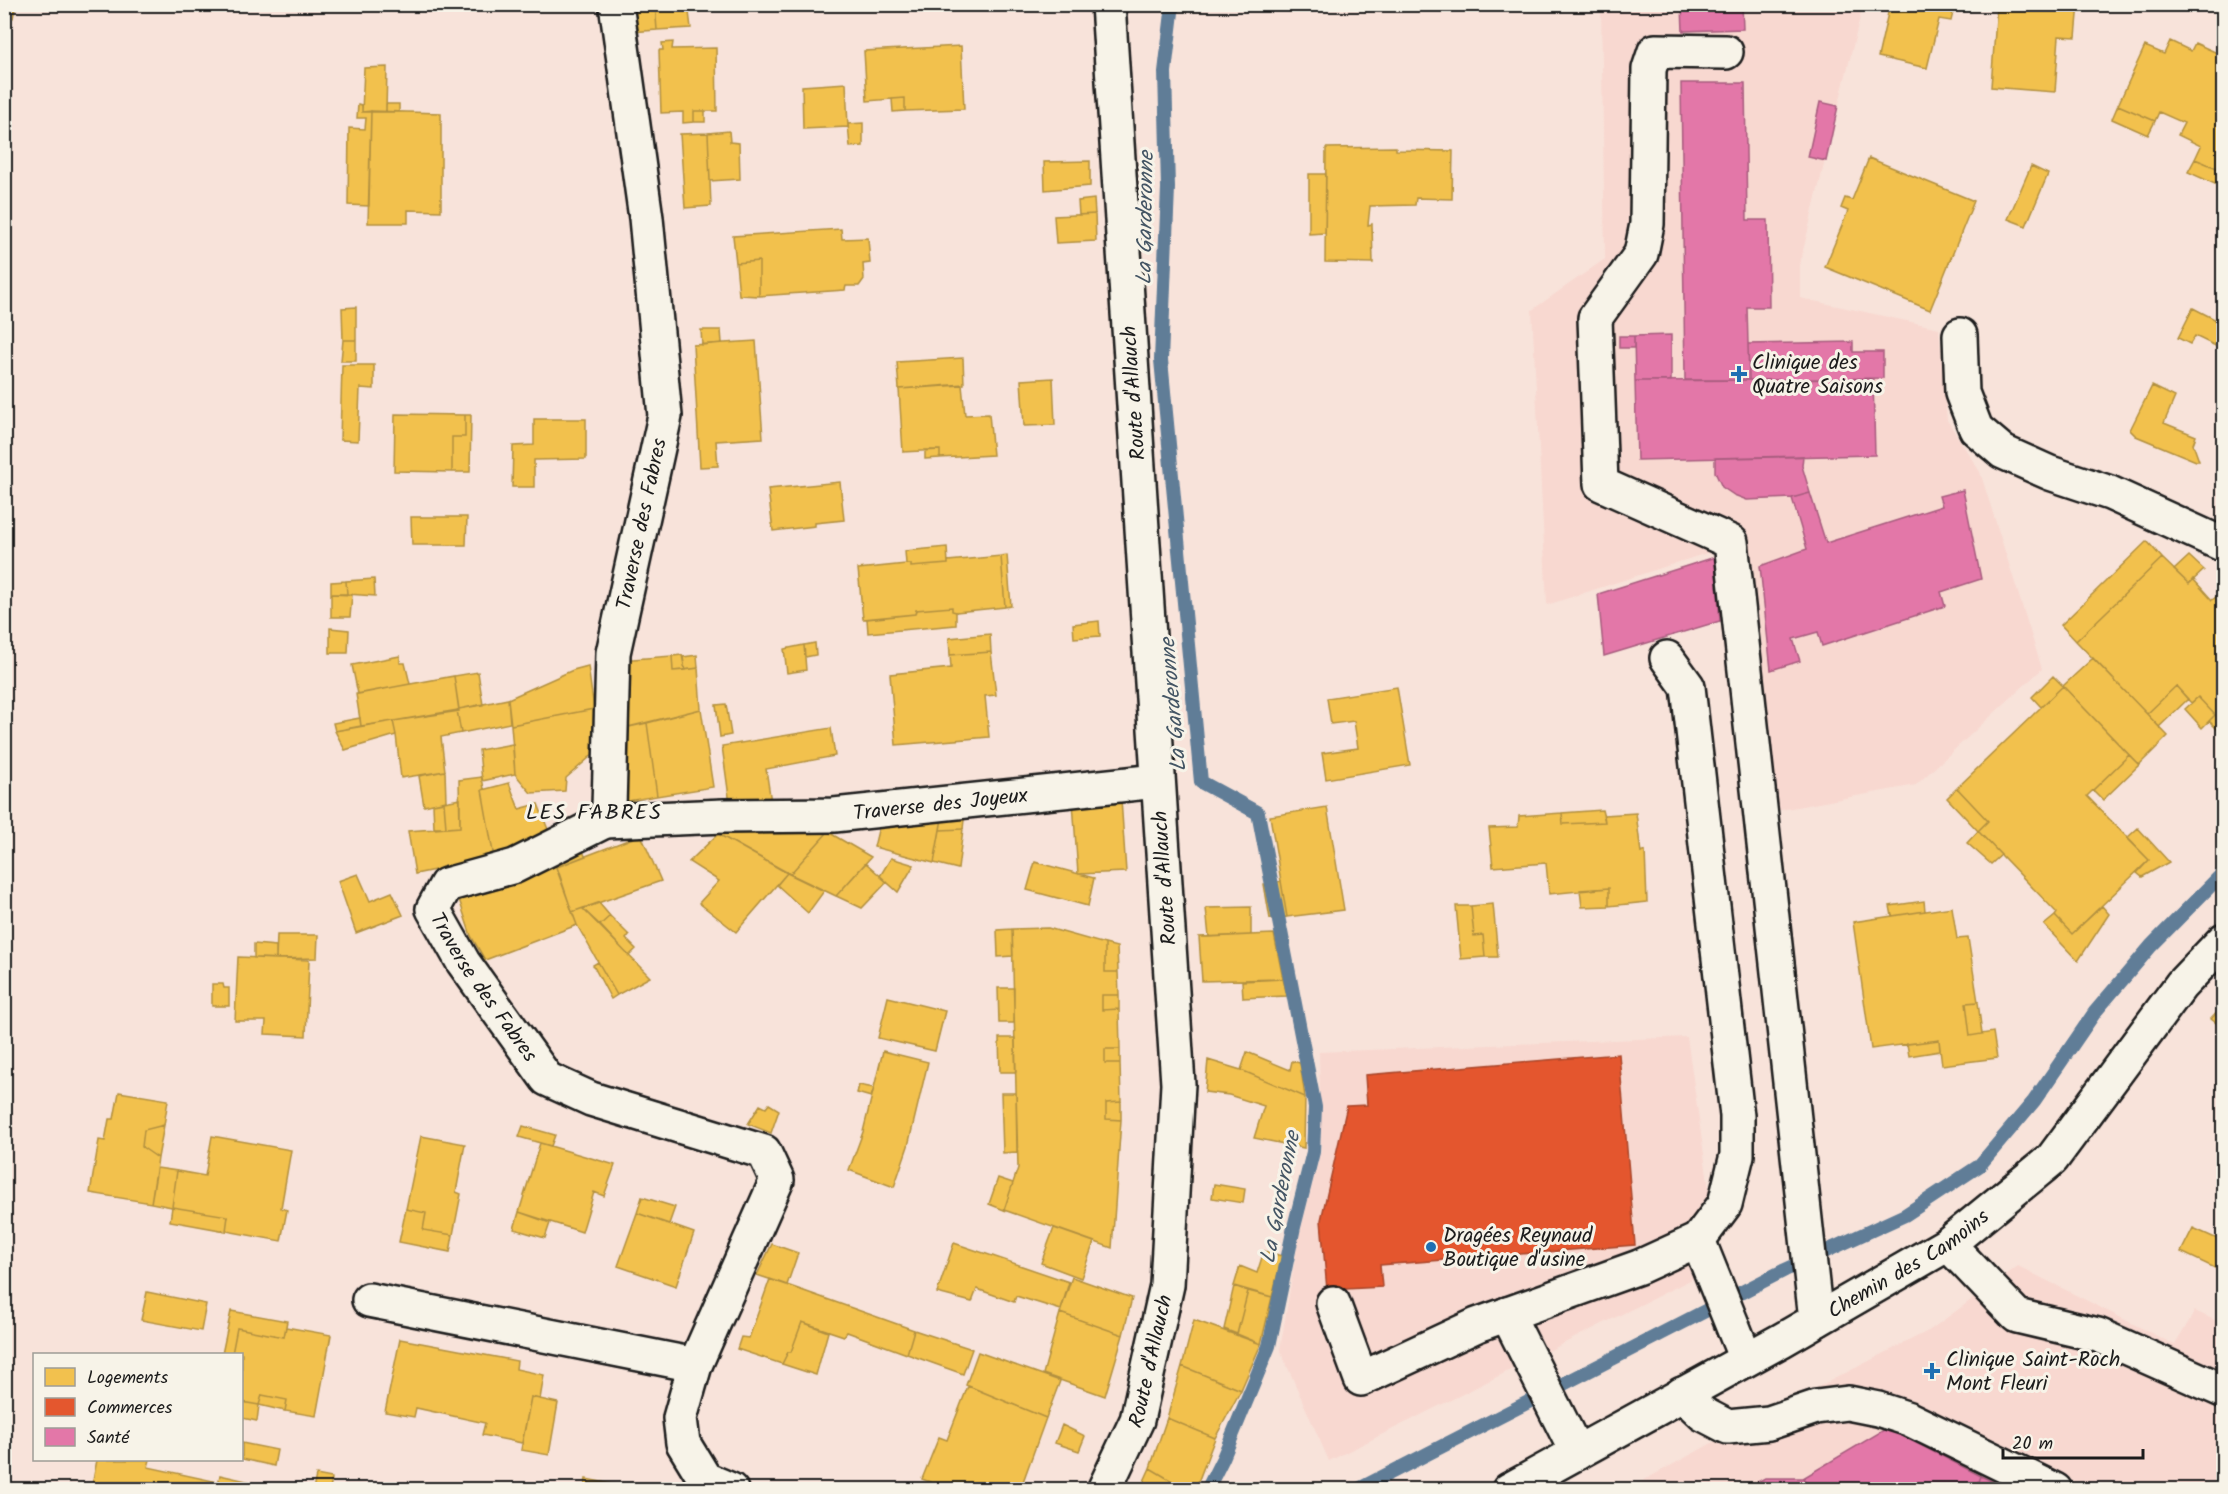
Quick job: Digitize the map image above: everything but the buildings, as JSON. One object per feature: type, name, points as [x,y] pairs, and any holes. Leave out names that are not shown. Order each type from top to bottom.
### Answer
[{"type":"street","name":"Traverse des Fabres","points":[[616,4],[646,218],[665,416],[613,653],[609,808],[605,821],[515,866],[446,885],[433,909],[463,962],[547,1079],[591,1099],[764,1152],[777,1179],[695,1365],[680,1418],[683,1443],[705,1479],[731,1490]]},
{"type":"street","name":"Route d'Allauch","points":[[1104,1490],[1137,1420],[1167,1285],[1178,1084],[1108,4]]},
{"type":"street","points":[[1726,52],[1655,51],[1649,69],[1647,224],[1641,254],[1595,318],[1602,484],[1731,542],[1816,1320]]},
{"type":"street","points":[[1960,335],[1962,393],[1976,429],[2003,452],[2050,473],[2110,493],[2223,545]]},
{"type":"street","points":[[1333,1303],[1360,1379],[1477,1325],[1639,1267],[1698,1240],[1725,1204],[1737,1155],[1737,1116],[1688,687],[1667,658]]},
{"type":"street","name":"Traverse des Joyeux","points":[[605,821],[724,816],[834,815],[1157,781]]},
{"type":"street","name":"Chemin des Camoins","points":[[1509,1490],[1948,1245],[2052,1159],[2181,985],[2223,940]]},
{"type":"street","points":[[1698,1240],[1746,1359]]},
{"type":"street","points":[[1948,1245],[2017,1316],[2098,1335],[2223,1391]]},
{"type":"street","points":[[369,1299],[695,1365]]},
{"type":"street","points":[[1507,1314],[1576,1453]]},
{"type":"street","points":[[1682,1394],[1703,1414],[1728,1427],[1769,1423],[1816,1407],[1837,1404],[1848,1403],[1878,1409],[1909,1419],[2055,1490]]},
{"type":"shaded area","name":"Clinique des Quatre Saisons","points":[[1601,5],[1863,5],[1800,263],[1800,298],[1939,328],[1947,420],[1980,472],[2042,669],[1916,785],[1742,817],[1713,551],[1547,605],[1532,310],[1605,259]]},
{"type":"shaded area","points":[[1687,1037],[1720,1265],[1329,1461],[1280,1350],[1298,1241],[1321,1150],[1319,1052]]},
{"type":"shaded area","name":"Clinique Saint-Roch Mont Fleuri","points":[[2018,1266],[2175,1345],[2195,1311],[2223,1324],[2223,1489],[1626,1490],[1767,1413],[1930,1330]]},
{"type":"waterway","name":"La Garderonne","points":[[1173,4],[1165,72],[1168,188],[1161,360],[1201,782],[1258,813],[1315,1107],[1313,1152],[1294,1227],[1269,1346],[1223,1458],[1207,1490]]},
{"type":"waterway","points":[[1357,1490],[1785,1270],[1905,1215],[1979,1166],[2034,1101],[2095,1012],[2151,946],[2224,872]]},
{"type":"place","name":"Clinique des Quatre Saisons","points":[[1739,374]]},
{"type":"place","name":"Dragées Reynaud Boutique d'usine","points":[[1431,1247]]},
{"type":"place","name":"Clinique Saint-Roch Mont Fleuri","points":[[1932,1371]]},
{"type":"district","name":"LES FABRES","points":[[594,811]]}]
